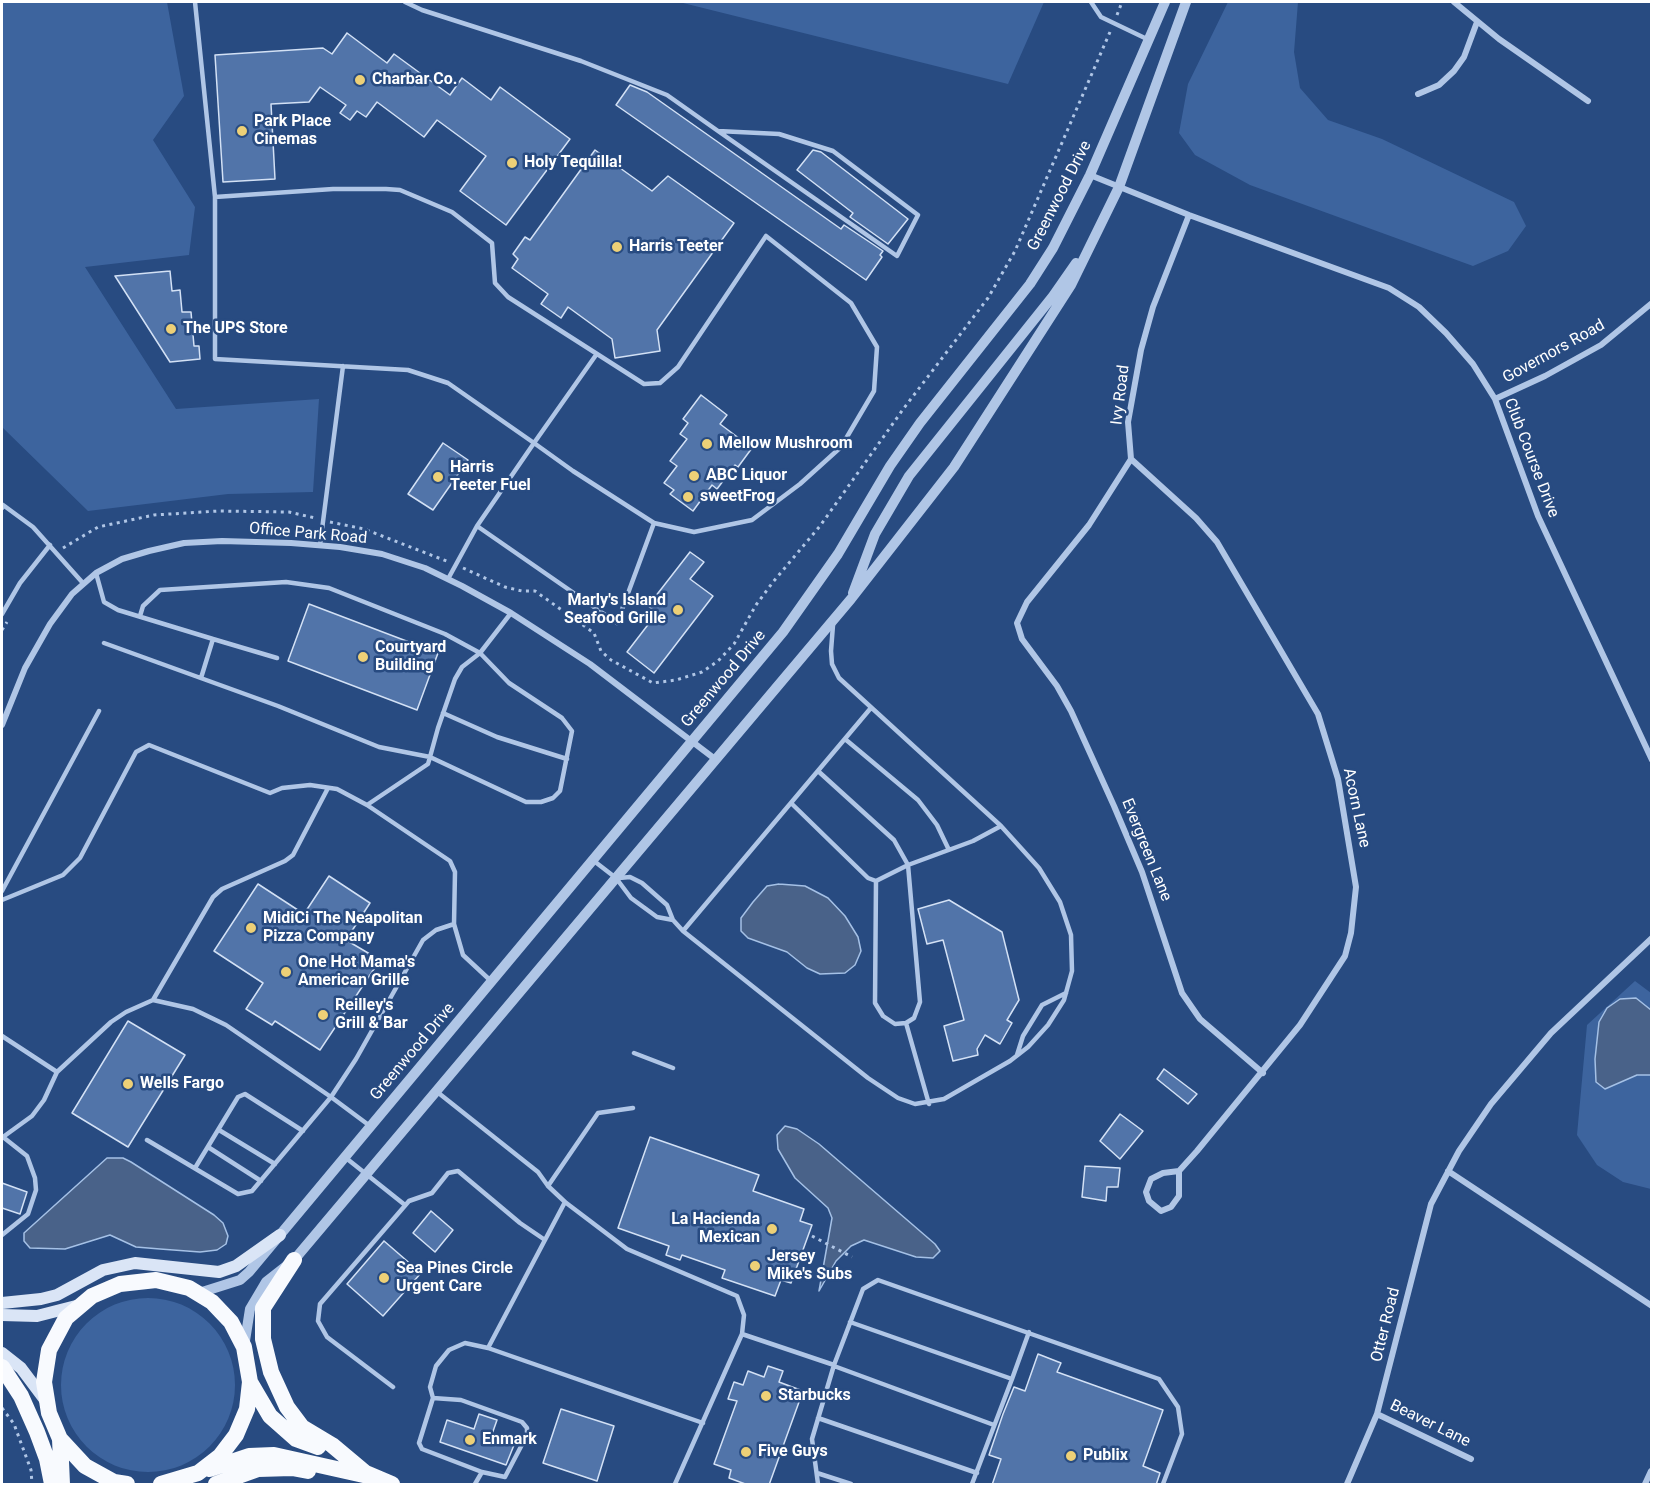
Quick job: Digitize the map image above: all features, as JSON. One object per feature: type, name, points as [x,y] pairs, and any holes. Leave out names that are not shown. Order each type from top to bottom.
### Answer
[{"type":"highway","points":[[294,1260],[263,1308],[263,1339],[271,1372],[287,1407],[302,1427],[332,1445],[369,1476]]},
{"type":"highway","points":[[62,1485],[60,1440],[46,1402],[44,1382],[49,1350],[66,1318],[92,1296],[120,1284],[156,1280],[199,1293],[212,1302],[231,1322],[244,1347],[250,1382],[246,1409],[236,1435],[220,1456],[198,1473]]},
{"type":"highway","points":[[2,1367],[21,1396],[37,1432],[52,1485]]},
{"type":"highway","points":[[250,1382],[270,1416],[296,1439],[322,1448],[369,1476]]},
{"type":"highway","points":[[60,1440],[85,1466],[114,1482],[127,1485]]},
{"type":"highway","points":[[161,1485],[249,1456],[274,1455],[369,1476],[391,1484]]},
{"type":"highway","points":[[216,1485],[246,1472],[273,1467],[369,1476]]},
{"type":"main road","points":[[2,1303],[57,1295],[104,1270],[135,1263],[219,1272],[236,1266],[280,1235]]},
{"type":"main road","points":[[2,1315],[37,1316],[81,1305]]},
{"type":"main road","points":[[2,1353],[21,1368],[46,1402]]},
{"type":"street","name":"Greenwood Drive","points":[[199,1293],[240,1280],[280,1235],[783,632],[837,554],[890,466],[920,423],[1030,284],[1070,218],[1165,2]]},
{"type":"street","points":[[244,1347],[250,1309],[266,1282],[294,1260],[851,599],[954,467],[1071,285],[1119,187],[1186,2]]},
{"type":"street","points":[[1454,2],[1477,22],[1588,101]]},
{"type":"street","points":[[1419,94],[1439,85],[1454,71],[1464,57],[1477,22]]},
{"type":"street","name":"Club Course Drive","points":[[1090,175],[1189,215],[1389,288],[1419,307],[1446,333],[1473,364],[1495,399],[1538,516],[1652,760]]},
{"type":"street","name":"Ivy Road","points":[[1131,459],[1128,422],[1141,350],[1153,308],[1189,215]]},
{"type":"street","points":[[851,599],[860,569],[875,534],[909,476],[1053,296],[1091,241]]},
{"type":"street","name":"Governors Road","points":[[1495,399],[1545,376],[1601,345],[1652,303]]},
{"type":"street","name":"Evergreen Lane","points":[[1131,459],[1089,525],[1027,602],[1017,623],[1022,639],[1057,686],[1071,711],[1114,806],[1142,872],[1182,993],[1200,1019],[1263,1072]]},
{"type":"street","name":"Acorn Lane","points":[[1131,459],[1196,518],[1217,542],[1318,714],[1338,779],[1356,887],[1345,956],[1300,1025],[1179,1171]]},
{"type":"street","name":"Office Park Road","points":[[2,725],[25,668],[50,624],[82,582],[96,573],[122,559],[184,543],[222,541],[320,545],[382,554],[425,568],[448,579],[512,614],[590,664],[715,759]]},
{"type":"street","name":"Otter Road","points":[[1347,1485],[1377,1414],[1431,1204],[1448,1171],[1474,1128],[1537,1048],[1652,938]]},
{"type":"street","points":[[1179,1171],[1179,1196],[1171,1207],[1161,1211],[1149,1201],[1146,1187],[1156,1176],[1179,1171]]},
{"type":"street","points":[[1448,1171],[1652,1306]]},
{"type":"street","name":"Beaver Lane","points":[[1377,1414],[1403,1429],[1470,1459]]},
{"type":"street","points":[[1645,1485],[1651,1471]]},
{"type":"lane","points":[[195,2],[215,197],[215,359],[408,370],[448,383],[573,471],[654,523],[694,532],[752,520],[800,484],[841,447],[873,391],[877,347],[851,303],[766,236],[678,367],[660,383],[644,384],[508,297],[495,283],[492,243],[452,212],[400,190],[333,189],[215,197]]},
{"type":"lane","points":[[405,2],[422,10],[580,61],[667,95],[718,131],[775,171],[897,256],[918,215],[833,151],[779,134],[718,131]]},
{"type":"lane","points":[[1092,2],[1101,17],[1149,40]]},
{"type":"lane","points":[[448,579],[477,526],[596,355]]},
{"type":"lane","points":[[320,545],[343,366]]},
{"type":"lane","points":[[2,508],[3,505],[33,527],[82,582]]},
{"type":"lane","points":[[477,526],[616,623],[654,523]]},
{"type":"lane","points":[[2,614],[20,583],[50,545]]},
{"type":"lane","points":[[96,573],[104,602],[118,610],[277,658]]},
{"type":"lane","points":[[104,643],[380,747],[430,757],[526,802],[541,802],[553,798],[560,791],[572,731],[562,718],[509,683],[480,653],[445,634],[328,588],[286,582],[160,590],[143,606],[140,616]]},
{"type":"lane","points":[[367,805],[428,764],[443,713],[462,667],[480,653],[512,614]]},
{"type":"lane","points":[[616,878],[630,877],[642,883],[667,905],[673,920],[684,931],[868,1078],[898,1098],[915,1104],[929,1104],[944,1099],[1017,1055],[1048,1025],[1066,993],[1072,971],[1071,935],[1060,902],[1039,868],[1001,826],[870,709],[839,678],[832,664],[834,619]]},
{"type":"lane","points":[[201,678],[213,639]]},
{"type":"lane","points":[[684,931],[870,709]]},
{"type":"lane","points":[[2,891],[99,711]]},
{"type":"lane","points":[[443,713],[497,737],[567,759]]},
{"type":"lane","points":[[844,739],[918,800],[937,825],[948,848]]},
{"type":"lane","points":[[2,900],[63,875],[80,858],[136,752],[149,745],[270,793],[310,785],[337,789],[367,805],[450,861],[455,872],[454,924],[463,955],[491,981]]},
{"type":"lane","points":[[818,771],[894,840],[908,865],[920,1002],[914,1018],[906,1023],[895,1024],[883,1016],[875,1003],[876,881]]},
{"type":"lane","points":[[2,1235],[28,1214],[36,1190],[35,1178],[27,1156],[2,1137],[32,1116],[44,1100],[57,1072],[111,1022],[126,1012],[153,1000],[213,897],[222,889],[285,861],[293,855],[327,788]]},
{"type":"lane","points":[[791,803],[868,878],[876,881],[948,848],[973,841],[1001,826]]},
{"type":"lane","points":[[592,859],[616,878],[631,898],[657,917],[673,920]]},
{"type":"lane","points":[[147,1140],[238,1194],[252,1191],[331,1097],[356,1059],[423,940],[436,930],[454,924]]},
{"type":"lane","points":[[1017,1055],[1023,1036],[1042,1005],[1066,993]]},
{"type":"lane","points":[[153,1000],[193,1009],[226,1025],[371,1126]]},
{"type":"lane","points":[[906,1023],[929,1104]]},
{"type":"lane","points":[[2,1036],[57,1072]]},
{"type":"lane","points":[[634,1053],[673,1068]]},
{"type":"lane","points":[[436,1091],[538,1172],[548,1186],[565,1202],[627,1249],[737,1296],[744,1315],[742,1334],[675,1485]]},
{"type":"lane","points":[[195,1168],[238,1097],[245,1094],[303,1131]]},
{"type":"lane","points":[[548,1186],[598,1113],[633,1108]]},
{"type":"lane","points":[[219,1130],[275,1164]]},
{"type":"lane","points":[[207,1147],[261,1181]]},
{"type":"lane","points":[[345,1157],[405,1205]]},
{"type":"lane","points":[[393,1387],[327,1337],[318,1321],[320,1304],[409,1201],[432,1193],[448,1173],[458,1171],[520,1223],[545,1239]]},
{"type":"lane","points":[[488,1348],[565,1202]]},
{"type":"lane","points":[[818,1485],[812,1439],[834,1366],[863,1289],[878,1280],[1159,1379],[1178,1407],[1182,1434],[1163,1485]]},
{"type":"lane","points":[[850,1322],[1012,1379]]},
{"type":"lane","points":[[972,1485],[1029,1332]]},
{"type":"lane","points":[[742,1334],[994,1425]]},
{"type":"lane","points":[[433,1398],[461,1400],[522,1422],[527,1435],[505,1477],[482,1472],[422,1449],[419,1443],[433,1398],[430,1387],[436,1366],[449,1350],[465,1343],[488,1348],[703,1423]]},
{"type":"lane","points":[[818,1419],[977,1473]]},
{"type":"lane","points":[[475,1485],[482,1472]]},
{"type":"lane","points":[[817,1473],[851,1485]]},
{"type":"path","points":[[601,651],[636,675],[653,683],[676,680],[702,672],[718,661],[734,644],[767,590],[820,526],[904,408],[988,298],[1015,251],[1122,2]]},
{"type":"path","points":[[812,1236],[852,1257]]},
{"type":"path","points":[[2,1408],[14,1424],[31,1470],[32,1485]]},
{"type":"shaded area","points":[[2,2],[167,2],[184,96],[153,140],[195,207],[189,255],[85,267],[176,409],[319,399],[313,492],[228,494],[88,511],[2,427]]},
{"type":"shaded area","points":[[679,2],[1044,2],[1008,84]]},
{"type":"shaded area","points":[[1228,2],[1298,2],[1294,52],[1300,88],[1328,120],[1382,139],[1514,202],[1526,226],[1508,251],[1473,266],[1250,185],[1195,155],[1179,133],[1188,84]]},
{"type":"shaded area","points":[[779,884],[805,886],[828,898],[845,916],[858,937],[861,951],[855,965],[845,973],[820,974],[807,968],[787,952],[748,938],[741,931],[741,918],[753,902],[767,886]]},
{"type":"shaded area","points":[[1635,981],[1651,993],[1651,1189],[1623,1182],[1597,1165],[1577,1135],[1587,1025]]},
{"type":"shaded area","points":[[1636,998],[1651,1010],[1651,1075],[1637,1075],[1605,1089],[1596,1082],[1595,1059],[1599,1022],[1607,1008],[1620,999]]},
{"type":"shaded area","points":[[785,1126],[797,1129],[819,1144],[935,1244],[940,1251],[933,1258],[916,1257],[864,1240],[851,1246],[836,1261],[819,1291],[832,1218],[828,1208],[795,1178],[778,1149],[777,1135]]},
{"type":"shaded area","points":[[107,1158],[123,1158],[131,1162],[214,1215],[223,1223],[228,1236],[226,1244],[217,1250],[200,1252],[160,1249],[136,1247],[110,1235],[65,1249],[30,1248],[24,1241],[24,1233]]},
{"type":"shaded area","points":[[148,1298],[181,1305],[196,1313],[209,1324],[220,1337],[228,1352],[235,1385],[228,1418],[220,1433],[209,1446],[196,1457],[181,1465],[148,1472],[115,1465],[100,1457],[87,1446],[76,1433],[68,1418],[61,1385],[68,1352],[76,1337],[87,1324],[100,1313],[115,1305]]},
{"type":"building","points":[[347,33],[387,63],[394,54],[450,95],[462,78],[491,100],[500,87],[570,139],[506,225],[460,191],[486,156],[437,120],[424,137],[377,102],[366,117],[357,111],[350,120],[340,113],[346,105],[320,87],[309,102],[271,104],[275,179],[223,182],[215,55],[323,48],[332,54]]},
{"type":"building","points":[[630,85],[647,92],[841,229],[844,225],[883,251],[880,255],[882,257],[866,280],[616,105]]},
{"type":"building","name":"Harris Teeter","points":[[595,150],[652,191],[668,176],[734,223],[657,330],[660,351],[615,358],[612,339],[568,307],[561,318],[541,304],[548,294],[512,268],[518,259],[513,254],[525,237],[530,240]]},
{"type":"building","points":[[813,150],[821,152],[908,219],[888,244],[850,217],[853,213],[797,170]]},
{"type":"building","name":"The UPS Store","points":[[170,271],[172,291],[180,290],[182,312],[191,312],[194,346],[199,346],[200,359],[170,362],[115,276]]},
{"type":"building","points":[[701,395],[727,415],[720,424],[752,448],[738,467],[735,465],[717,489],[712,485],[693,511],[670,494],[674,490],[664,483],[677,466],[670,461],[687,439],[680,434],[688,423],[683,419]]},
{"type":"building","name":"Harris Teeter Fuel","points":[[443,443],[468,460],[433,510],[408,494]]},
{"type":"building","name":"Marly's Island Seafood Grille","points":[[690,552],[704,562],[690,579],[713,596],[654,673],[627,652],[657,613],[648,606]]},
{"type":"building","name":"Courtyard Building","points":[[309,604],[438,653],[417,710],[288,661]]},
{"type":"building","points":[[329,876],[370,903],[346,940],[380,960],[320,1050],[275,1021],[272,1025],[246,1009],[263,983],[214,951],[258,884],[304,914]]},
{"type":"building","points":[[949,900],[1002,932],[1019,1000],[1007,1020],[1012,1023],[1000,1044],[985,1035],[977,1049],[978,1055],[953,1061],[944,1026],[964,1020],[943,940],[927,944],[918,909]]},
{"type":"building","name":"Wells Fargo","points":[[128,1021],[185,1055],[128,1147],[72,1113]]},
{"type":"building","points":[[1164,1069],[1197,1094],[1188,1104],[1157,1079]]},
{"type":"building","points":[[1120,1114],[1143,1131],[1120,1159],[1100,1141]]},
{"type":"building","points":[[650,1137],[759,1175],[753,1191],[804,1209],[800,1221],[812,1225],[791,1283],[781,1280],[775,1296],[722,1278],[725,1270],[682,1255],[680,1260],[666,1255],[669,1246],[618,1228]]},
{"type":"building","points":[[1085,1166],[1120,1168],[1118,1187],[1107,1187],[1106,1201],[1082,1197]]},
{"type":"building","points":[[2,1183],[27,1192],[20,1214],[2,1208]]},
{"type":"building","points":[[431,1211],[453,1230],[435,1252],[413,1233]]},
{"type":"building","name":"Sea Pines Circle Urgent Care","points":[[384,1241],[421,1273],[383,1316],[347,1284]]},
{"type":"building","points":[[1038,1354],[1061,1363],[1057,1372],[1163,1410],[1143,1466],[1160,1473],[1156,1485],[992,1485],[1001,1459],[989,1455],[1003,1414],[1014,1387],[1025,1391]]},
{"type":"building","points":[[768,1366],[783,1371],[779,1382],[803,1391],[769,1485],[748,1485],[729,1478],[731,1470],[714,1464],[737,1401],[728,1399],[734,1382],[743,1385],[748,1371],[764,1377]]},
{"type":"building","points":[[561,1409],[614,1426],[597,1481],[543,1463]]},
{"type":"building","name":"Enmark","points":[[479,1414],[497,1420],[491,1437],[514,1445],[506,1465],[440,1442],[447,1420],[474,1429]]},
{"type":"place","name":"Charbar Co.","points":[[360,80]]},
{"type":"place","name":"Park Place Cinemas","points":[[242,131]]},
{"type":"place","name":"Holy Tequilla!","points":[[512,163]]},
{"type":"place","name":"Harris Teeter","points":[[617,247]]},
{"type":"place","name":"The UPS Store","points":[[171,329]]},
{"type":"place","name":"Mellow Mushroom","points":[[707,444]]},
{"type":"place","name":"ABC Liquor","points":[[694,476]]},
{"type":"place","name":"Harris Teeter Fuel","points":[[438,477]]},
{"type":"place","name":"sweetFrog","points":[[688,497]]},
{"type":"place","name":"Marly's Island Seafood Grille","points":[[678,610]]},
{"type":"place","name":"Courtyard Building","points":[[363,657]]},
{"type":"place","name":"MidiCi The Neapolitan Pizza Company","points":[[251,928]]},
{"type":"place","name":"One Hot Mama's American Grille","points":[[286,972]]},
{"type":"place","name":"Reilley's Grill & Bar","points":[[323,1015]]},
{"type":"place","name":"Wells Fargo","points":[[128,1084]]},
{"type":"place","name":"La Hacienda Mexican","points":[[772,1229]]},
{"type":"place","name":"Jersey Mike's Subs","points":[[755,1266]]},
{"type":"place","name":"Sea Pines Circle Urgent Care","points":[[384,1278]]},
{"type":"place","name":"Starbucks","points":[[766,1396]]},
{"type":"place","name":"Enmark","points":[[470,1440]]},
{"type":"place","name":"Five Guys","points":[[746,1452]]},
{"type":"place","name":"Publix","points":[[1071,1456]]}]
